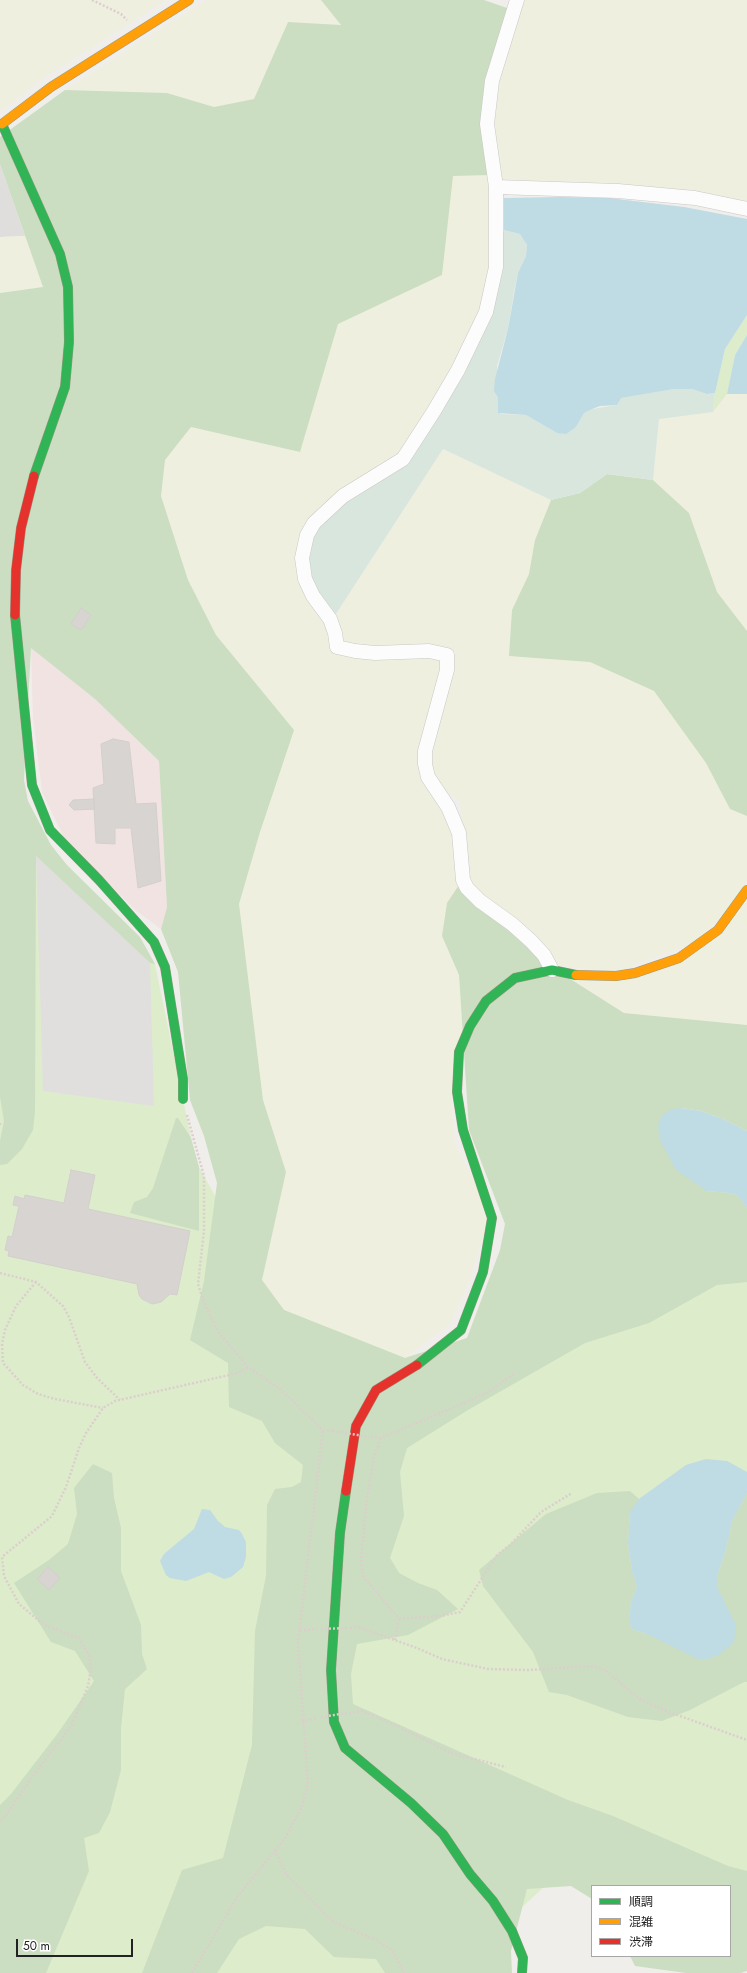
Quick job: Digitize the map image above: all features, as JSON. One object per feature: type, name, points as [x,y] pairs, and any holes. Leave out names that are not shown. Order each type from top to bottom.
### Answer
[{"type":"street","points":[[182,1099],[183,1079],[166,967],[154,942],[100,880],[50,830],[32,785],[22,699],[15,613],[16,570],[21,528],[36,469],[65,387],[69,342],[68,287],[60,254],[1,124],[50,87],[189,0]]},
{"type":"street","points":[[517,0],[492,81],[487,124],[496,187],[496,266],[486,312],[458,370],[403,459],[344,496],[314,523],[307,535],[304,546],[303,569],[305,579],[313,596],[330,619],[335,633],[337,647],[375,653],[429,651],[447,655],[446,670],[425,751],[425,764],[428,776],[448,807],[459,833],[462,880],[467,888],[480,901],[512,924],[531,941],[544,955],[552,970]]},
{"type":"street","points":[[496,187],[618,191],[695,198],[747,208]]},
{"type":"street","points":[[522,1973],[523,1958],[512,1931],[493,1901],[470,1874],[443,1834],[411,1803],[345,1748],[334,1722],[330,1670],[340,1533],[356,1426],[376,1390],[420,1363],[461,1330],[482,1272],[492,1218],[462,1130],[457,1092],[459,1052],[470,1026],[486,1001],[515,978],[552,970],[581,976],[616,976],[635,973],[679,958],[718,930],[747,890]]},
{"type":"path","points":[[92,0],[121,14],[130,23],[136,33]]},
{"type":"path","points":[[182,1099],[204,1176],[204,1231],[198,1284],[204,1303],[219,1332],[248,1367],[280,1389],[323,1430],[380,1438],[485,1394],[515,1373]]},
{"type":"path","points":[[0,1273],[36,1282],[63,1306],[70,1317],[85,1362],[96,1378],[120,1400]]},
{"type":"path","points":[[36,1282],[16,1306],[5,1330],[2,1344],[2,1363],[23,1384],[38,1394],[55,1399],[103,1408]]},
{"type":"path","points":[[0,1821],[7,1814],[32,1777],[72,1726],[88,1686],[91,1668],[89,1655],[79,1638],[44,1625],[19,1604],[4,1576],[2,1557],[52,1516],[66,1487],[86,1433],[103,1408],[120,1400],[238,1373],[248,1367]]},
{"type":"path","points":[[192,1973],[238,1896],[285,1838],[301,1810],[308,1785],[302,1720],[298,1642],[323,1430]]},
{"type":"path","points":[[380,1438],[374,1456],[366,1505],[361,1561],[363,1576],[399,1619]]},
{"type":"path","points":[[399,1619],[440,1616],[460,1612],[497,1555],[510,1546],[541,1512],[572,1493]]},
{"type":"path","points":[[395,1640],[399,1619]]},
{"type":"path","points":[[300,1630],[358,1627],[442,1659],[488,1669],[528,1670],[594,1666],[605,1670],[641,1700],[666,1711],[747,1740]]},
{"type":"path","points":[[302,1720],[362,1711],[393,1724],[451,1753],[506,1767]]},
{"type":"path","points":[[275,1850],[286,1874],[332,1921],[378,1941],[392,1950],[404,1973]]},
{"type":"shaded area","points":[[0,164],[25,236],[0,237]]},
{"type":"shaded area","points":[[504,230],[520,234],[527,245],[526,256],[518,273],[508,329],[497,366],[501,414],[526,415],[557,433],[576,427],[584,413],[592,409],[617,405],[620,398],[674,389],[692,389],[707,394],[715,393],[713,412],[659,419],[653,480],[607,474],[580,493],[551,500],[443,449],[334,617],[315,593],[306,556],[310,535],[345,499],[389,473],[481,338]]},
{"type":"shaded area","points":[[31,648],[95,699],[159,761],[167,907],[161,929],[135,910],[64,838],[42,792],[33,718]]},
{"type":"shaded area","points":[[36,856],[150,963],[154,1106],[43,1091]]},
{"type":"green space","points":[[0,0],[166,0],[42,79],[0,112]]},
{"type":"green space","points":[[206,0],[321,0],[342,25],[288,22],[254,99],[214,107],[167,93],[65,90]]},
{"type":"green space","points":[[321,0],[484,0],[510,9],[500,45],[490,175],[453,176],[442,275],[338,324],[300,452],[191,427],[165,460],[161,496],[188,580],[216,635],[294,730],[260,832],[239,904],[263,1100],[286,1172],[262,1280],[284,1310],[405,1358],[467,1338],[500,1250],[505,1224],[469,1130],[459,975],[442,936],[447,903],[459,885],[527,944],[542,961],[624,1013],[747,1025],[747,1131],[723,1119],[701,1111],[681,1108],[707,1191],[730,1193],[738,1196],[747,1208],[747,1282],[717,1285],[649,1323],[585,1343],[468,1410],[407,1448],[400,1472],[404,1516],[390,1558],[399,1573],[418,1583],[437,1590],[458,1609],[408,1635],[357,1644],[351,1674],[353,1704],[568,1800],[613,1816],[728,1866],[747,1871],[747,1971],[741,1973],[686,1973],[635,1966],[630,1957],[731,1957],[731,1885],[591,1885],[591,1898],[571,1886],[527,1889],[511,1951],[512,1973],[385,1973],[376,1959],[334,1957],[305,1929],[266,1926],[239,1939],[217,1973],[142,1973],[182,1870],[223,1858],[252,1745],[255,1631],[266,1576],[267,1505],[275,1489],[292,1487],[301,1482],[303,1465],[275,1443],[262,1421],[229,1407],[228,1363],[190,1340],[204,1281],[217,1183],[204,1136],[190,1100],[178,972],[161,929],[167,907],[159,761],[95,699],[31,648],[24,780],[28,801],[51,845],[67,865],[140,937],[155,964],[150,963],[36,856],[35,1111],[33,1130],[22,1149],[7,1164],[0,1165],[0,1141],[4,1121],[0,1097],[0,293],[43,287],[0,164],[0,137],[65,90],[167,93],[214,107],[254,99],[288,22],[341,25]]},
{"type":"green space","points":[[520,0],[747,0],[747,204],[499,183],[492,107]]},
{"type":"green space","points":[[490,175],[489,287],[467,345],[400,457],[342,493],[331,630],[330,645],[433,655],[441,659],[443,671],[424,737],[431,792],[455,834],[459,885],[442,936],[459,975],[463,1036],[451,1097],[455,1144],[483,1199],[486,1230],[465,1291],[450,1324],[405,1358],[284,1310],[262,1280],[286,1172],[263,1100],[239,904],[260,832],[294,730],[216,635],[188,580],[161,496],[165,460],[191,427],[300,452],[338,324],[442,275],[453,176]]},
{"type":"green space","points":[[25,236],[43,287],[0,293],[0,237]]},
{"type":"green space","points":[[747,315],[747,335],[735,355],[727,394],[713,412],[715,393],[725,349]]},
{"type":"green space","points":[[727,394],[747,394],[747,631],[717,592],[689,513],[653,480],[659,418],[713,412]]},
{"type":"green space","points":[[443,449],[551,500],[535,540],[529,574],[512,610],[509,655],[590,662],[654,691],[706,763],[730,809],[747,816],[747,881],[727,913],[693,943],[616,972],[562,966],[549,956],[466,881],[460,801],[441,789],[429,764],[451,660],[456,651],[443,648],[346,646],[340,636],[334,617]]},
{"type":"green space","points":[[607,474],[653,480],[689,513],[717,592],[747,631],[747,816],[730,809],[706,763],[654,691],[590,662],[509,656],[512,610],[529,574],[535,540],[551,500],[580,493]]},
{"type":"green space","points":[[0,811],[155,964],[191,1138],[199,1167],[262,1280],[284,1310],[405,1358],[467,1338],[747,1147],[747,1937],[731,1885],[579,1855],[473,1952],[469,1973],[0,1973]]},
{"type":"green space","points":[[747,900],[747,1025],[624,1013],[571,979],[657,971]]},
{"type":"green space","points":[[176,1118],[178,1118],[191,1138],[199,1167],[199,1231],[130,1213],[134,1202],[147,1197],[153,1188]]},
{"type":"green space","points":[[93,1464],[112,1473],[114,1498],[121,1528],[121,1571],[141,1625],[142,1654],[147,1669],[125,1689],[121,1728],[121,1770],[110,1812],[99,1833],[84,1838],[89,1871],[46,1973],[0,1973],[0,1805],[11,1794],[58,1733],[94,1681],[75,1651],[51,1642],[14,1583],[49,1560],[68,1544],[77,1514],[74,1488]]},
{"type":"green space","points":[[630,1491],[639,1499],[630,1513],[628,1543],[632,1571],[637,1587],[631,1601],[629,1619],[632,1629],[647,1634],[717,1587],[717,1576],[726,1549],[732,1521],[747,1493],[747,1682],[744,1682],[690,1710],[662,1721],[628,1717],[567,1695],[549,1692],[533,1652],[483,1586],[479,1570],[546,1514],[597,1493]]},
{"type":"water","points":[[504,198],[609,198],[684,207],[747,219],[747,315],[725,349],[715,393],[707,394],[692,389],[674,389],[621,398],[617,405],[600,406],[584,413],[576,427],[566,434],[557,433],[526,415],[498,413],[498,397],[494,391],[495,379],[508,329],[518,273],[526,256],[527,245],[520,234],[504,230]]},
{"type":"water","points":[[747,335],[747,394],[727,394],[735,355]]},
{"type":"water","points":[[681,1108],[701,1111],[723,1119],[747,1131],[747,1208],[738,1196],[730,1193],[707,1191],[676,1170],[660,1140],[658,1125],[662,1115],[672,1109]]},
{"type":"water","points":[[706,1459],[727,1461],[747,1472],[747,1493],[732,1521],[726,1549],[717,1576],[717,1587],[736,1625],[734,1642],[719,1655],[707,1659],[698,1659],[647,1634],[632,1629],[629,1619],[631,1601],[637,1587],[632,1571],[628,1543],[630,1512],[639,1499],[686,1465]]},
{"type":"water","points":[[202,1509],[210,1510],[218,1521],[225,1527],[239,1530],[242,1534],[246,1542],[246,1557],[243,1567],[231,1577],[224,1579],[209,1572],[186,1581],[170,1578],[166,1575],[160,1561],[164,1554],[194,1529]]},
{"type":"building","points":[[81,608],[91,615],[81,630],[71,624]]},
{"type":"building","points":[[113,739],[129,742],[136,804],[156,803],[161,881],[138,888],[131,828],[115,828],[115,844],[96,843],[93,788],[104,784],[101,744]]},
{"type":"building","points":[[94,799],[95,809],[74,810],[69,805],[73,800]]},
{"type":"building","points":[[71,1170],[95,1175],[88,1209],[190,1231],[177,1295],[170,1294],[161,1302],[152,1304],[142,1299],[139,1295],[137,1284],[8,1256],[9,1251],[5,1250],[8,1236],[12,1237],[19,1206],[13,1205],[15,1196],[24,1199],[25,1195],[64,1203]]},
{"type":"building","points":[[48,1567],[60,1578],[49,1590],[37,1579]]},
{"type":"traffic: fast","points":[[2,124],[60,254],[68,287],[69,342],[65,387],[34,476]]},
{"type":"traffic: fast","points":[[15,615],[32,785],[50,830],[99,880],[154,942],[165,967],[183,1079],[183,1099]]},
{"type":"traffic: fast","points":[[417,1365],[461,1330],[483,1272],[492,1218],[463,1130],[457,1092],[459,1052],[470,1026],[486,1001],[515,978],[552,970],[576,975]]},
{"type":"traffic: fast","points":[[346,1491],[340,1533],[331,1670],[334,1722],[345,1748],[411,1803],[443,1834],[470,1874],[493,1901],[512,1931],[523,1958],[522,1973]]},
{"type":"traffic: slow","points":[[2,124],[51,87],[189,0]]},
{"type":"traffic: slow","points":[[576,975],[616,976],[635,973],[679,958],[718,930],[747,890]]},
{"type":"traffic: jam","points":[[15,615],[16,570],[21,528],[34,476]]},
{"type":"traffic: jam","points":[[346,1491],[356,1426],[376,1390],[417,1365]]}]
